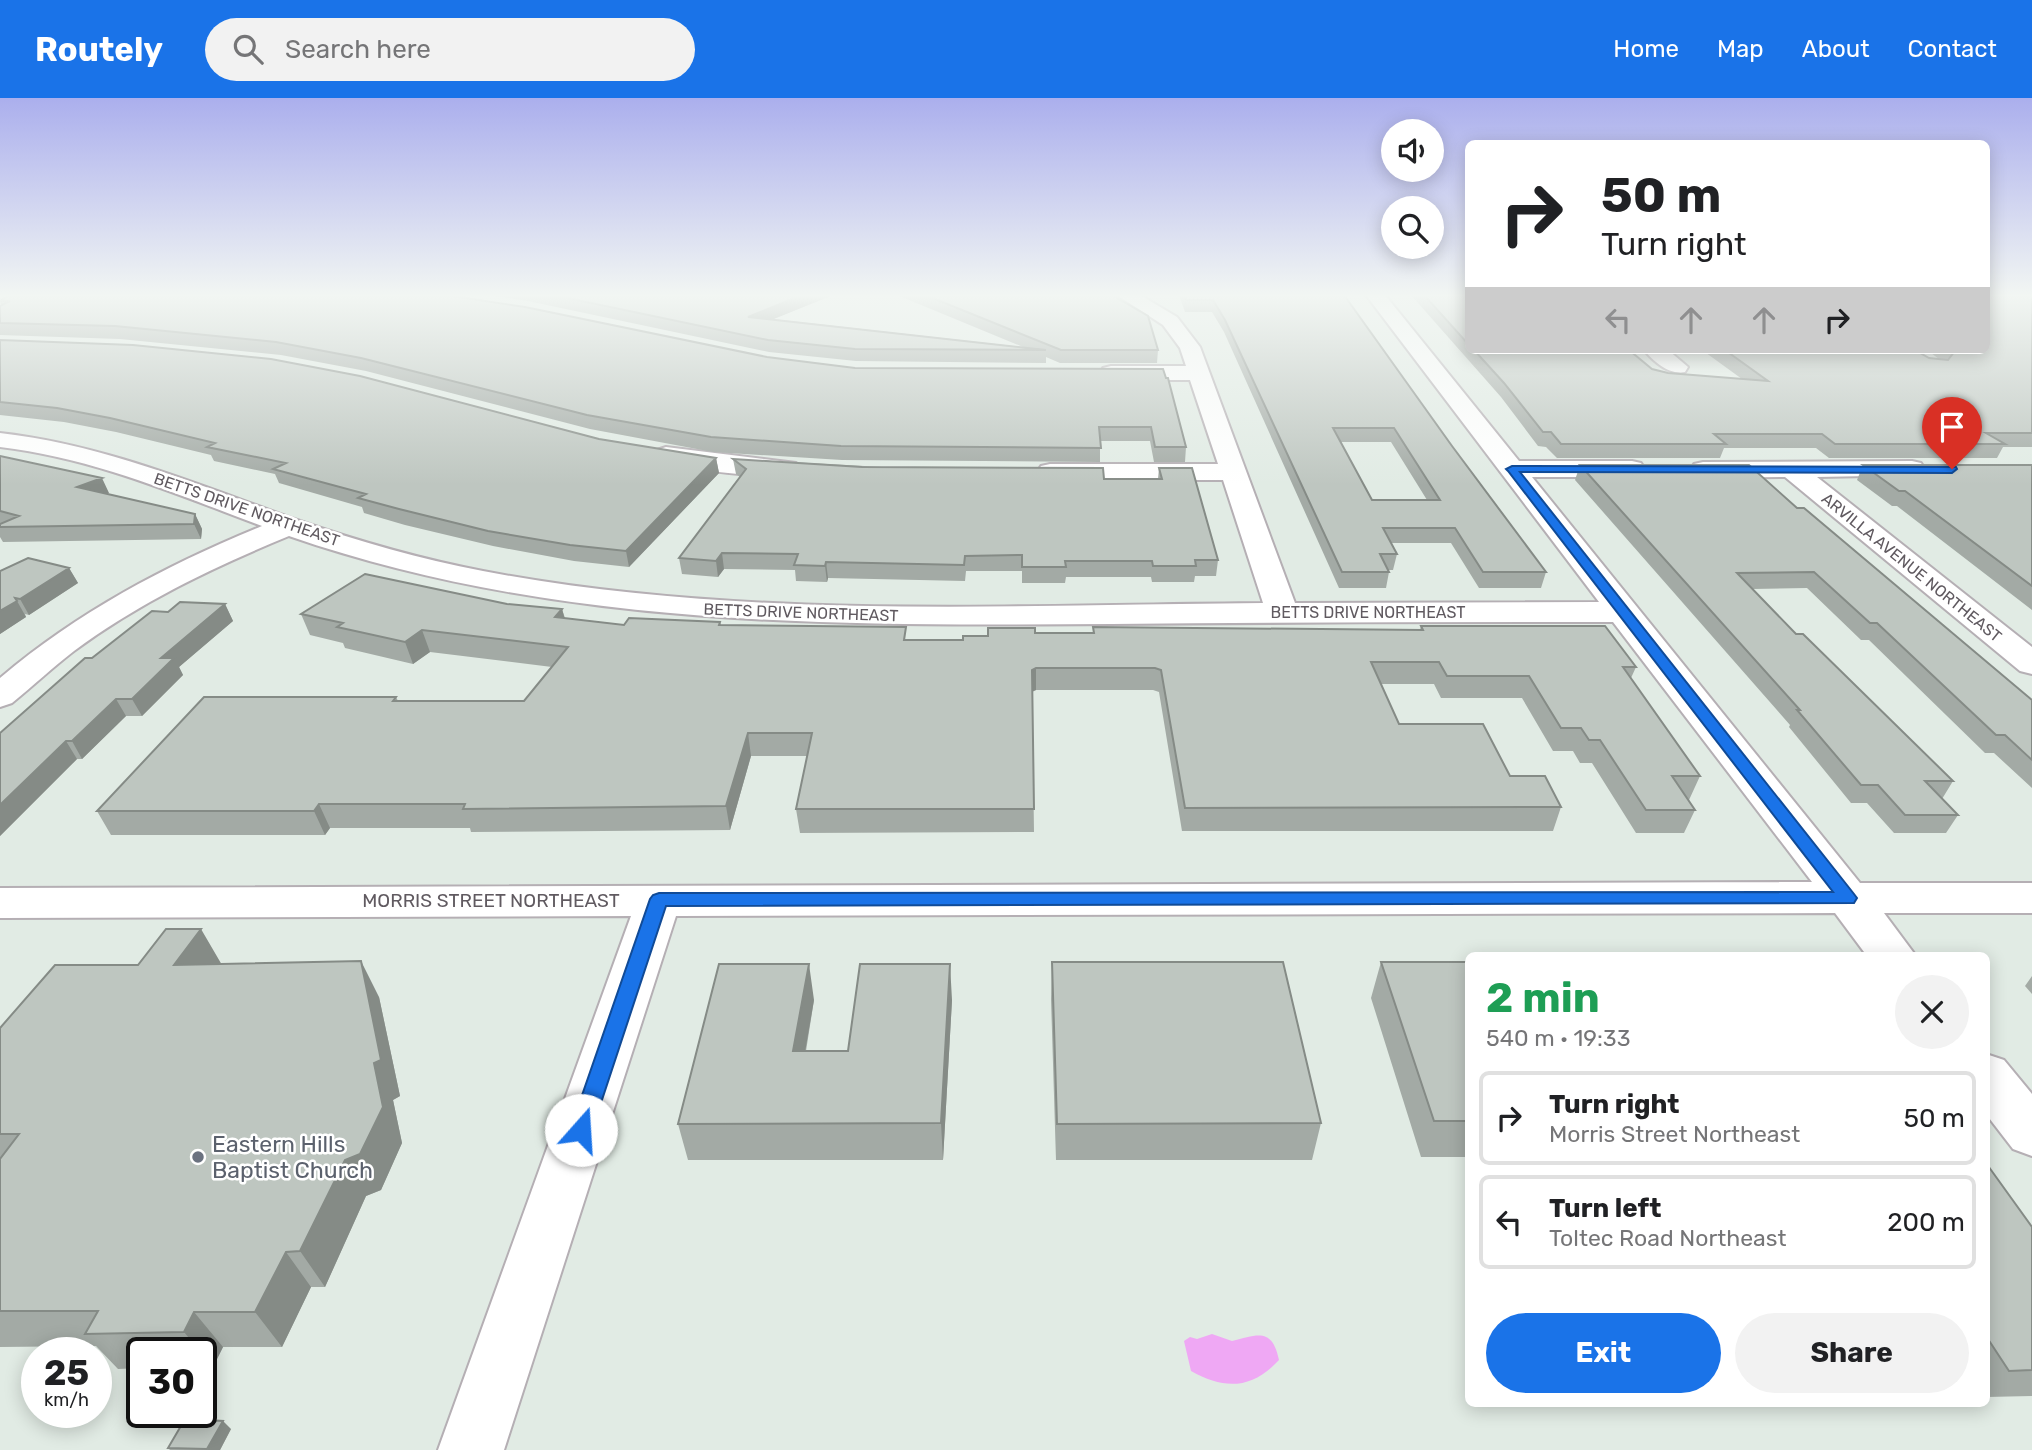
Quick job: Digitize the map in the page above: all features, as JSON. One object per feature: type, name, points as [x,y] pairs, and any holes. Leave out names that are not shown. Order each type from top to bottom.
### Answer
[{"type":"street","points":[[1193,358],[1282,612]]},
{"type":"street","points":[[1425,358],[1890,952]]},
{"type":"street","points":[[1665,358],[1677,367]]},
{"type":"street","points":[[1097,373],[1198,373]]},
{"type":"street","name":"BETTS DRIVE NORTHEAST","points":[[0,440],[66,451],[158,477],[288,526],[377,554],[510,585],[715,610],[904,616],[1625,612]]},
{"type":"street","points":[[640,450],[734,465],[811,469]]},
{"type":"street","points":[[1512,469],[1657,469]]},
{"type":"street","points":[[1684,470],[1939,469]]},
{"type":"street","name":"ARVILLA AVENUE NORTHEAST","points":[[1792,470],[2032,664]]},
{"type":"street","points":[[1023,472],[1234,472]]},
{"type":"street","points":[[0,696],[61,645],[126,603],[190,568],[288,526]]},
{"type":"street","name":"MORRIS STREET NORTHEAST","points":[[0,903],[659,899],[2032,898]]},
{"type":"street","points":[[471,1450],[659,899]]},
{"type":"street","points":[[1990,1080],[2032,1133]]},
{"type":"shaded area","points":[[1212,1334],[1232,1341],[1263,1336],[1272,1343],[1279,1360],[1259,1377],[1238,1384],[1227,1384],[1203,1377],[1191,1371],[1184,1341],[1190,1337],[1197,1339]]},
{"type":"building","points":[[0,358],[262,358],[360,376],[599,439],[716,458],[626,551],[488,531],[358,498],[366,494],[273,469],[286,463],[207,447],[215,443],[110,418],[57,408],[0,402]]},
{"type":"building","points":[[361,358],[776,358],[855,368],[1163,369],[1168,378],[1186,447],[1155,447],[1151,427],[1099,427],[1101,448],[841,446],[711,437],[587,415]]},
{"type":"building","points":[[1243,358],[1389,358],[1546,572],[1483,572],[1455,528],[1383,528],[1397,554],[1380,554],[1389,572],[1342,572]],"holes":[[[1333,428],[1394,428],[1440,500],[1372,500]]]},
{"type":"building","points":[[1481,358],[1639,358],[1652,369],[1668,373],[1768,381],[1736,358],[2032,358],[2032,433],[1986,433],[2005,444],[1835,444],[1822,434],[1714,434],[1726,444],[1561,444],[1551,432],[1543,432]]},
{"type":"building","points":[[0,456],[102,478],[77,487],[195,514],[194,524],[0,527],[0,524],[19,516],[0,511]]},
{"type":"building","points":[[733,459],[862,467],[1103,468],[1104,479],[1162,479],[1159,468],[1192,468],[1218,560],[1195,560],[1196,566],[1153,566],[1152,561],[1065,561],[1066,567],[1022,567],[1022,555],[965,556],[964,565],[826,562],[825,566],[794,565],[798,554],[722,553],[716,561],[679,558],[746,469]]},
{"type":"building","points":[[1580,465],[1749,465],[1797,508],[1804,508],[2032,700],[2032,760],[2005,735],[1996,735],[1877,623],[1870,623],[1814,572],[1737,573],[1796,634],[1803,634],[1953,781],[1925,781],[1958,815],[1905,815],[1878,785],[1861,785],[1797,710],[1800,710]]},
{"type":"building","points":[[1863,465],[2032,465],[2032,586],[1905,491],[1899,491]]},
{"type":"building","points":[[28,558],[69,568],[20,599],[15,598],[17,601],[0,611],[0,571]]},
{"type":"building","points":[[365,574],[507,604],[562,609],[555,617],[624,625],[629,618],[720,622],[719,625],[906,627],[904,640],[963,640],[963,636],[988,636],[988,628],[1035,628],[1035,633],[1094,633],[1093,627],[1423,630],[1421,626],[1605,626],[1636,667],[1623,667],[1700,776],[1672,776],[1695,810],[1646,810],[1600,740],[1589,740],[1581,728],[1561,728],[1529,676],[1447,676],[1439,662],[1371,662],[1399,724],[1483,724],[1510,776],[1545,776],[1561,807],[1185,808],[1161,670],[1036,668],[1032,670],[1034,809],[796,809],[812,733],[748,733],[726,806],[463,809],[465,804],[319,804],[314,811],[97,811],[204,697],[396,697],[393,701],[524,701],[568,647],[422,630],[405,642],[337,627],[343,623],[301,614]]},
{"type":"building","points":[[180,602],[225,604],[161,658],[174,658],[132,699],[116,699],[72,741],[66,741],[0,805],[0,733],[85,658],[92,658],[152,611],[168,612]]},
{"type":"building","name":"Eastern Hills Baptist Church","points":[[166,929],[201,929],[174,965],[361,961],[381,1060],[374,1063],[383,1107],[360,1154],[345,1160],[300,1251],[286,1252],[255,1312],[194,1312],[184,1332],[85,1334],[98,1311],[0,1311],[0,1159],[19,1134],[0,1134],[0,1028],[55,965],[138,965]]},
{"type":"building","points":[[1052,962],[1283,962],[1321,1123],[1057,1124]]},
{"type":"building","points":[[1381,962],[1465,962],[1465,1121],[1434,1121]]},
{"type":"building","points":[[719,964],[809,964],[793,1051],[848,1051],[860,964],[950,964],[941,1123],[678,1124]]},
{"type":"building","points":[[1990,1169],[2032,1227],[2032,1370],[2009,1371],[1990,1342]]},
{"type":"building","points":[[217,1421],[223,1421],[207,1449],[168,1448],[180,1428],[217,1428]]},
{"type":"place","name":"Eastern Hills Baptist Church","points":[[198,1157]]},
{"type":"route","points":[[581,1130],[659,899],[1848,898],[1512,469],[1952,469]]}]
